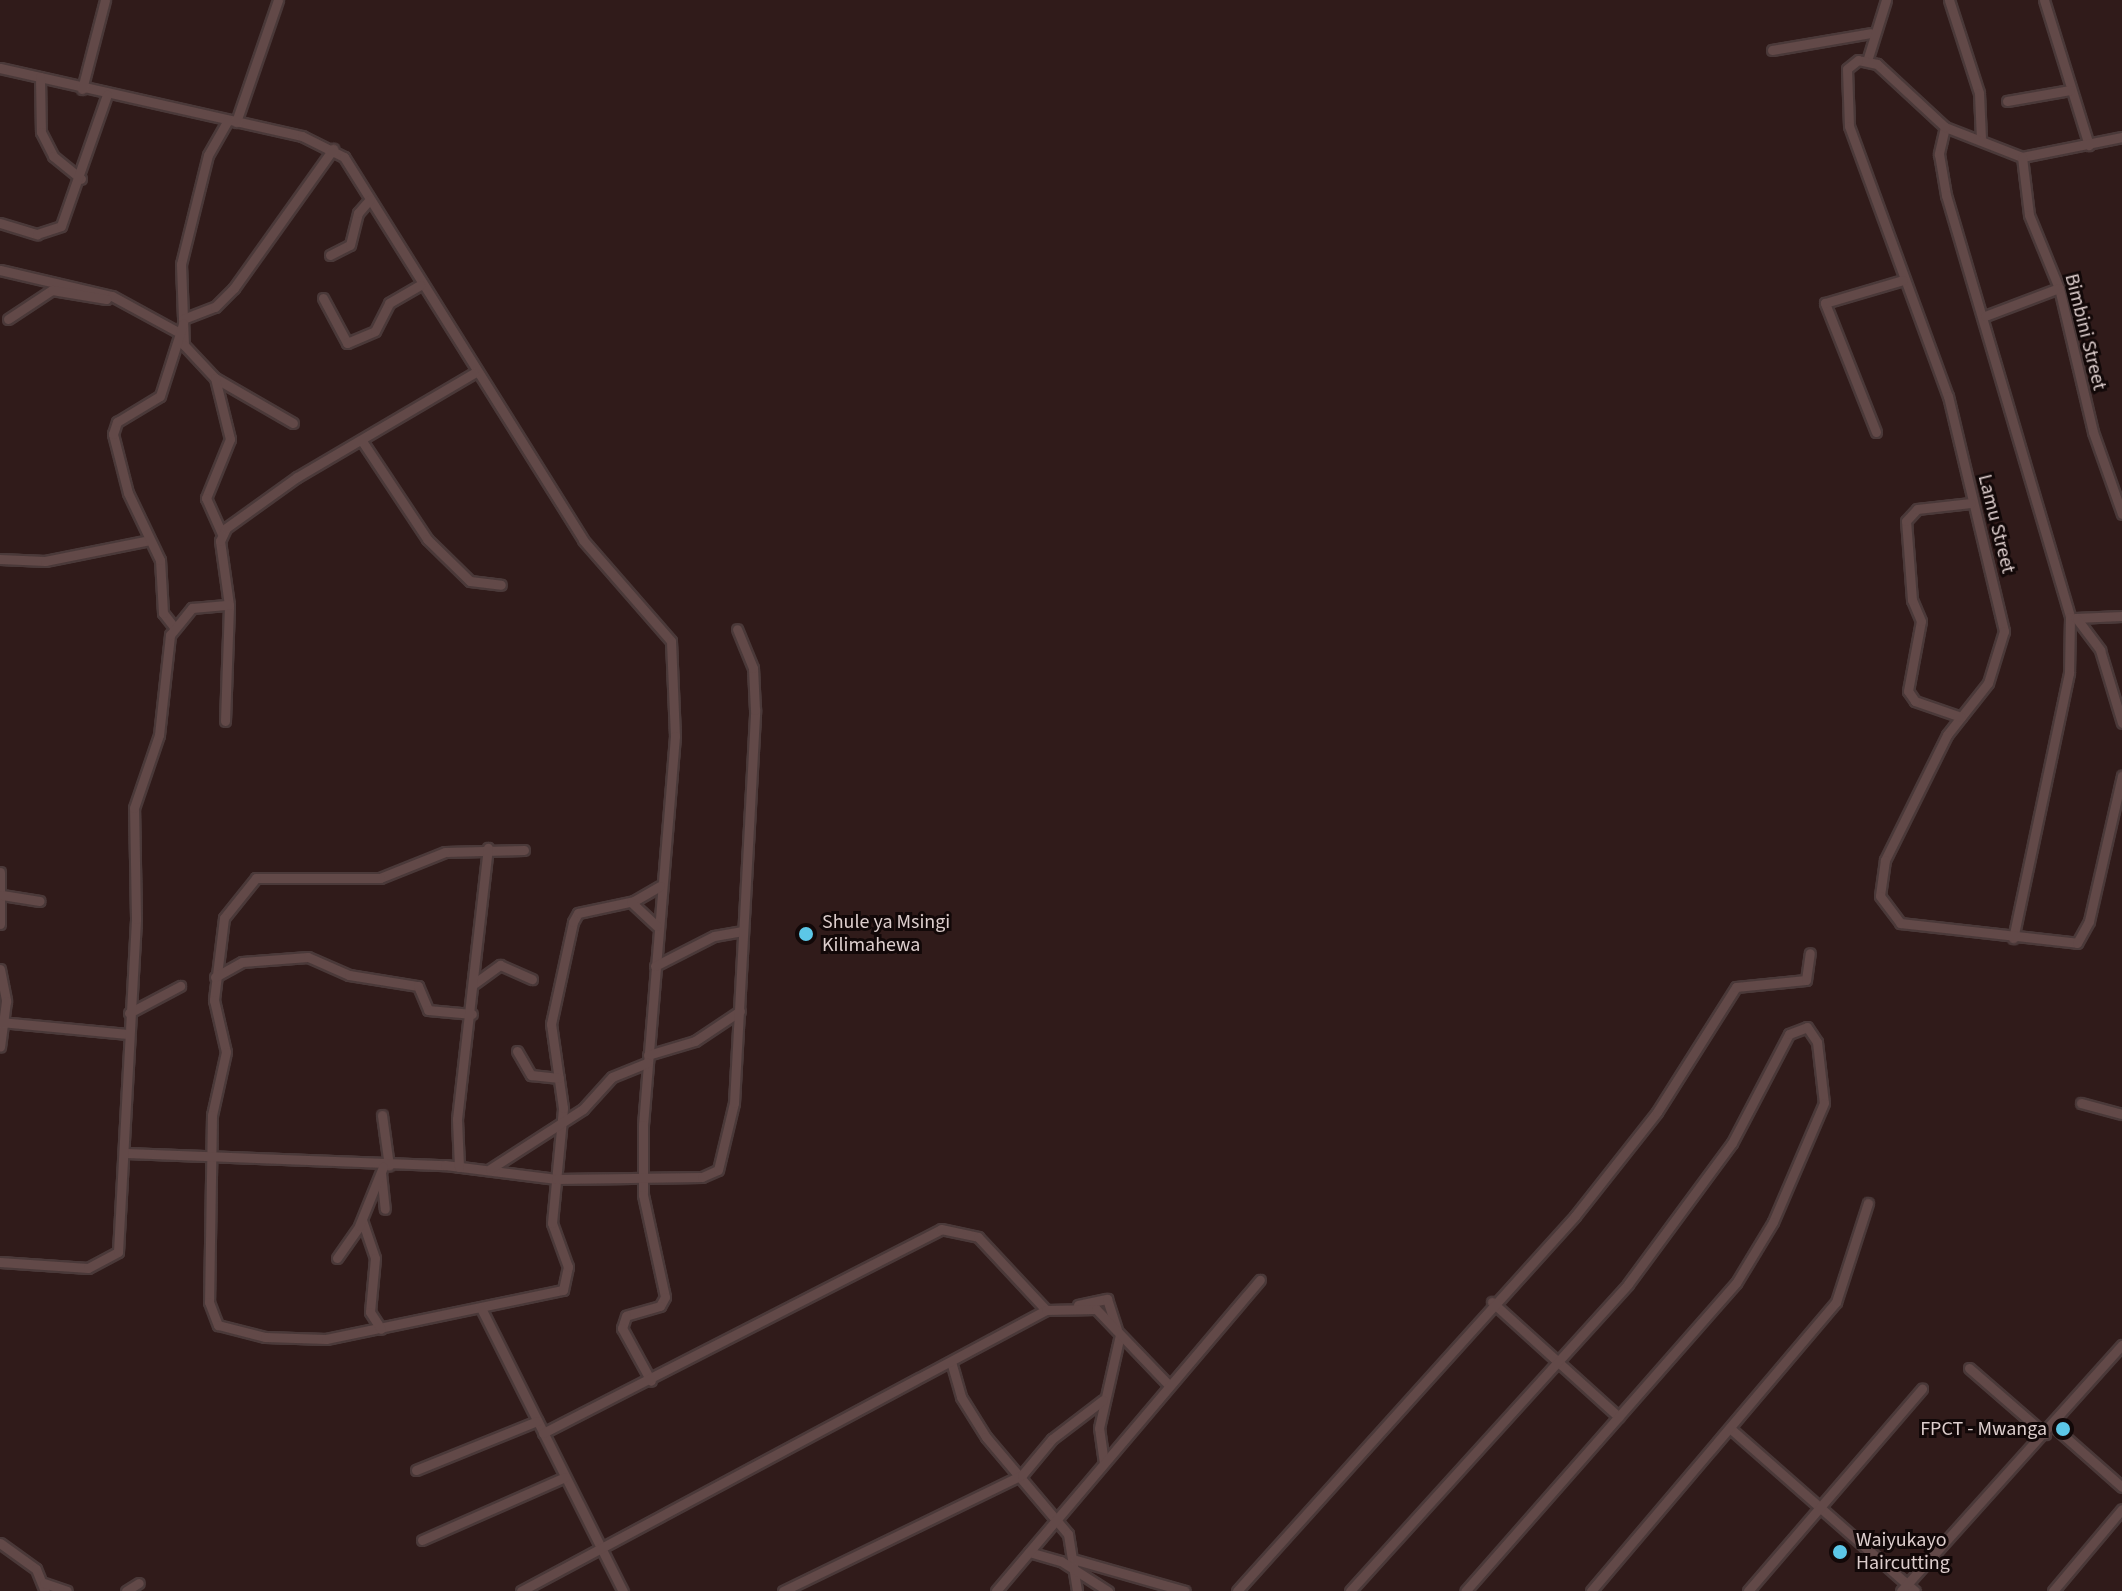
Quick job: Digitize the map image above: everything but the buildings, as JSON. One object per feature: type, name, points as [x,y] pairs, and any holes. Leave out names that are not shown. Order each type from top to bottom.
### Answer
[{"type":"street","points":[[82,89],[105,0]]},
{"type":"street","points":[[278,0],[232,121],[208,155],[181,264],[181,325],[187,352],[215,378],[293,423]]},
{"type":"street","points":[[1878,0],[1881,11]]},
{"type":"street","points":[[1886,0],[1871,33],[1867,61],[1905,84],[1945,127],[1981,138],[2022,157],[2122,137]]},
{"type":"street","points":[[1949,0],[1979,93],[1981,138]]},
{"type":"street","points":[[2044,0],[2089,145]]},
{"type":"street","points":[[1772,50],[1871,33]]},
{"type":"street","name":"Lamu Street","points":[[1867,61],[1850,64],[1844,98],[1903,280],[1948,396],[2005,640],[1982,695],[1961,717],[1876,882],[1900,923],[2068,944],[2082,938],[2122,776]]},
{"type":"street","points":[[0,68],[107,95],[232,121],[333,149],[370,199],[474,373],[609,576],[671,641],[675,736],[657,926],[643,1178],[665,1297],[660,1306],[626,1316],[622,1328],[651,1381]]},
{"type":"street","points":[[40,77],[41,132],[53,156],[81,179]]},
{"type":"street","points":[[2007,101],[2070,90]]},
{"type":"street","points":[[0,223],[37,234],[56,231],[81,179],[107,95]]},
{"type":"street","points":[[1945,127],[1940,170],[2074,618],[2069,673],[2013,938]]},
{"type":"street","points":[[174,627],[163,613],[160,560],[128,493],[113,428],[160,396],[181,325],[215,307],[234,288],[333,149]]},
{"type":"street","name":"Bimbini Street","points":[[2022,157],[2029,215],[2059,288],[2086,409],[2122,514]]},
{"type":"street","points":[[330,255],[350,245],[358,213],[370,199]]},
{"type":"street","points":[[0,270],[122,300],[181,325]]},
{"type":"street","points":[[1876,432],[1825,303],[1903,280]]},
{"type":"street","points":[[323,298],[347,343],[375,331],[389,303],[420,285]]},
{"type":"street","points":[[1985,316],[2059,288]]},
{"type":"street","points":[[8,319],[52,290],[122,300]]},
{"type":"street","points":[[222,534],[261,500],[474,373]]},
{"type":"street","points":[[215,378],[230,439],[206,498],[222,534],[229,605],[225,721]]},
{"type":"street","points":[[362,441],[427,539],[470,581],[501,585]]},
{"type":"street","points":[[1961,717],[1915,701],[1908,691],[1921,621],[1912,600],[1906,521],[1911,511],[1971,503]]},
{"type":"street","points":[[0,559],[45,561],[150,540]]},
{"type":"street","points":[[0,1262],[78,1269],[113,1260],[126,1153],[133,815],[159,735],[165,649],[174,627],[192,608],[229,605]]},
{"type":"street","points":[[2074,618],[2122,616]]},
{"type":"street","points":[[2074,618],[2100,650],[2122,723]]},
{"type":"street","points":[[126,1153],[384,1169],[459,1167],[556,1179],[702,1177],[725,1160],[740,1011],[755,695],[737,629]]},
{"type":"street","points":[[524,850],[488,848],[445,852],[380,878],[256,878],[222,922],[215,977],[226,1052],[212,1115],[214,1159],[209,1302],[218,1325],[296,1339],[381,1329],[559,1292],[569,1281],[554,1236],[559,1078],[551,1014],[574,918],[631,902],[660,886]]},
{"type":"street","points":[[459,1167],[457,1119],[472,1014],[488,848]]},
{"type":"street","points":[[0,872],[0,924]]},
{"type":"street","points":[[2,895],[40,901]]},
{"type":"street","points":[[631,902],[657,926]]},
{"type":"street","points":[[655,966],[714,936],[743,931]]},
{"type":"street","points":[[1237,1591],[1620,1161],[1736,987],[1806,980],[1810,953]]},
{"type":"street","points":[[215,977],[242,962],[308,957],[349,975],[418,986],[428,1010],[472,1014]]},
{"type":"street","points":[[475,983],[500,965],[532,979]]},
{"type":"street","points":[[0,969],[0,1047]]},
{"type":"street","points":[[129,1013],[180,986]]},
{"type":"street","points":[[490,1169],[559,1125],[612,1077],[695,1041],[740,1011]]},
{"type":"street","points":[[2,1022],[128,1034]]},
{"type":"street","points":[[1350,1591],[1684,1214],[1732,1143],[1789,1034],[1807,1027],[1825,1092],[1804,1164],[1736,1283],[1465,1591]]},
{"type":"street","points":[[517,1051],[531,1075],[559,1078]]},
{"type":"street","points":[[2081,1103],[2122,1114]]},
{"type":"street","points":[[382,1115],[385,1209]]},
{"type":"street","points":[[337,1258],[362,1220],[384,1169]]},
{"type":"street","points":[[1597,1589],[1836,1302],[1868,1203]]},
{"type":"street","points":[[362,1220],[375,1258],[370,1312],[381,1329]]},
{"type":"street","points":[[543,1433],[651,1381],[941,1229],[978,1237],[1046,1310]]},
{"type":"street","points":[[996,1591],[1260,1280]]},
{"type":"street","points":[[1492,1302],[1619,1417]]},
{"type":"street","points":[[521,1591],[952,1365],[1046,1310],[1078,1305],[1096,1309],[1169,1385]]},
{"type":"street","points":[[481,1308],[623,1591]]},
{"type":"street","points":[[1104,1463],[1103,1400],[1119,1333]]},
{"type":"street","points":[[1731,1429],[1908,1589],[2122,1345]]},
{"type":"street","points":[[952,1365],[969,1412],[1058,1519],[1079,1571],[1077,1591]]},
{"type":"street","points":[[1969,1368],[2045,1434]]},
{"type":"street","points":[[1748,1591],[1822,1510],[1922,1389]]},
{"type":"street","points":[[783,1591],[1022,1475],[1052,1439],[1103,1400]]},
{"type":"street","points":[[416,1470],[537,1421]]},
{"type":"street","points":[[2053,1426],[2122,1487]]},
{"type":"street","points":[[422,1540],[565,1477]]},
{"type":"street","points":[[2053,1591],[2122,1509]]},
{"type":"street","points":[[0,1543],[28,1560],[45,1587],[67,1591]]},
{"type":"street","points":[[1029,1552],[1079,1571],[1108,1591]]},
{"type":"street","points":[[1076,1560],[1185,1591]]},
{"type":"street","points":[[126,1591],[139,1583]]},
{"type":"place","name":"Shule ya Msingi Kilimahewa","points":[[806,934]]},
{"type":"place","name":"FPCT - Mwanga","points":[[2063,1429]]},
{"type":"place","name":"Waiyukayo Haircutting","points":[[1840,1552]]}]
